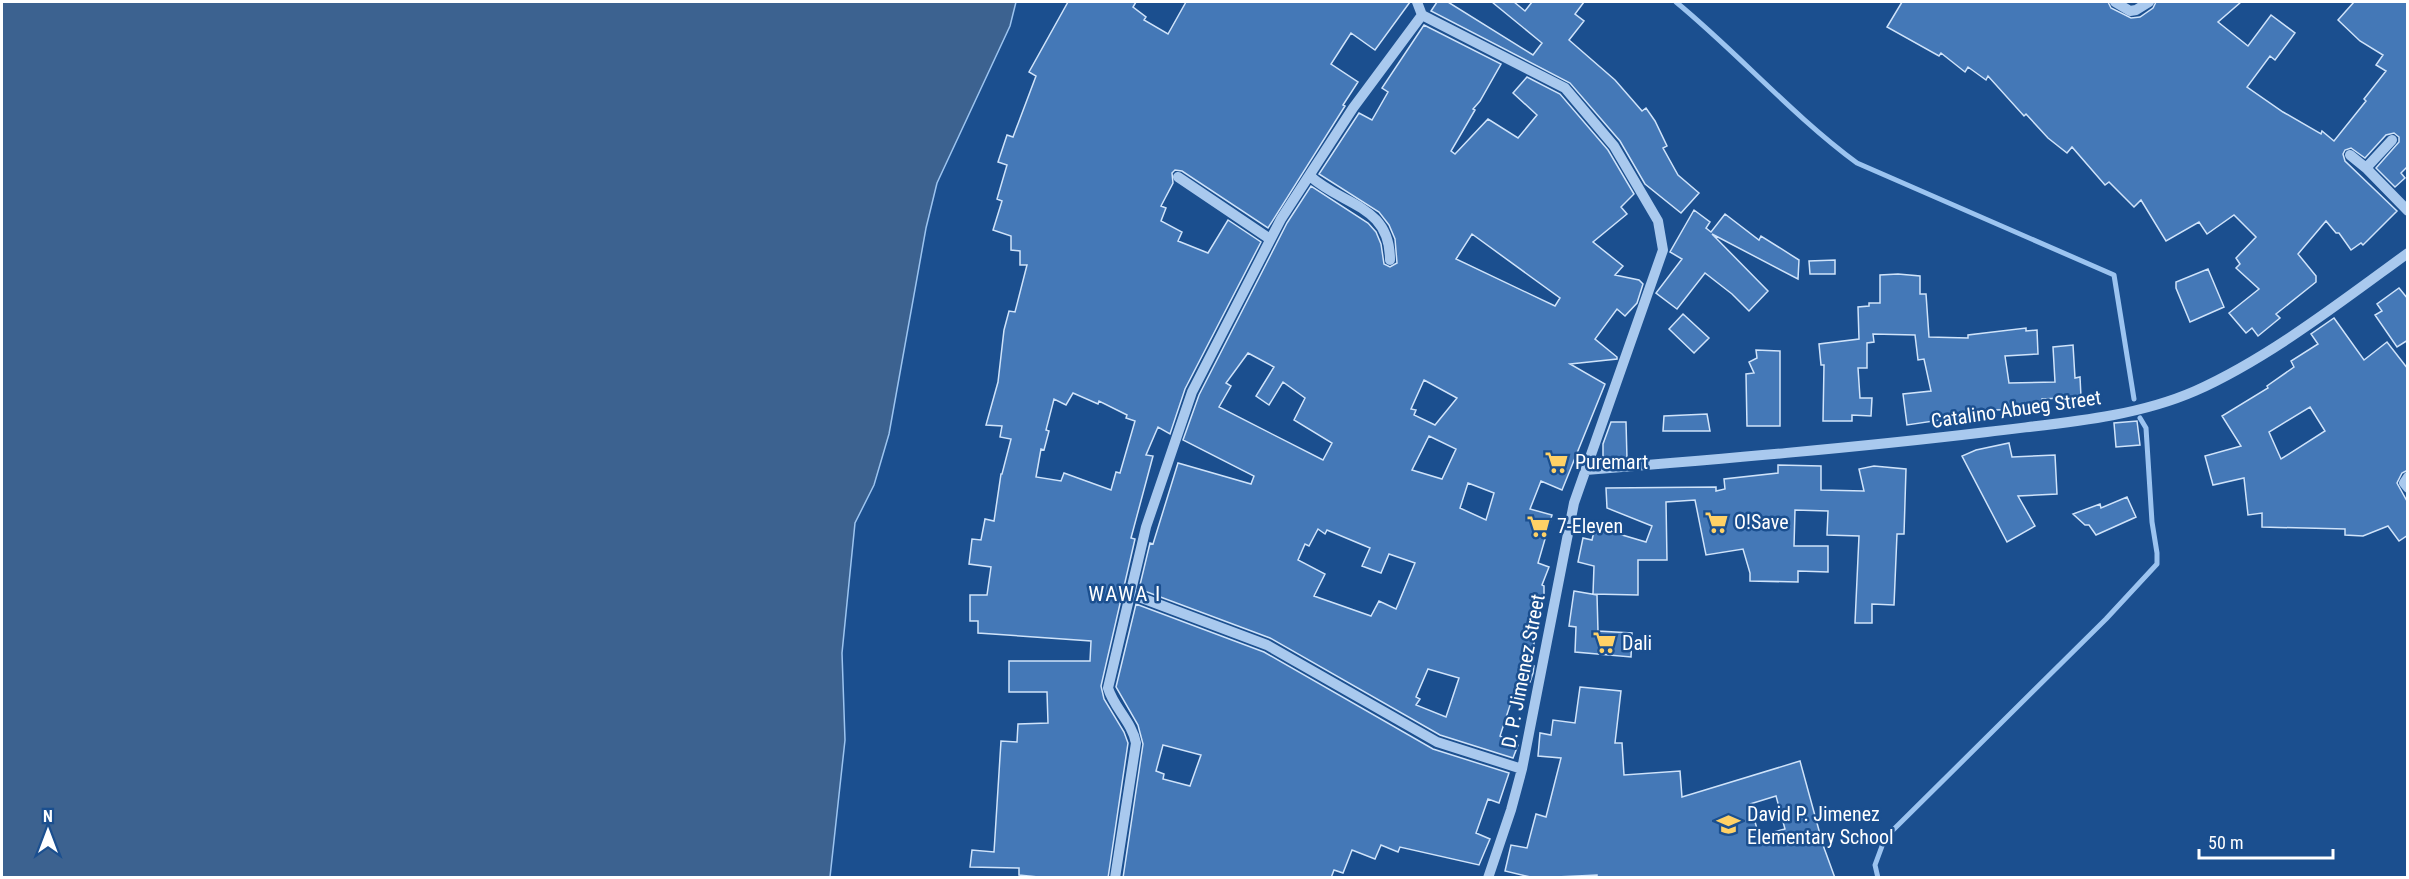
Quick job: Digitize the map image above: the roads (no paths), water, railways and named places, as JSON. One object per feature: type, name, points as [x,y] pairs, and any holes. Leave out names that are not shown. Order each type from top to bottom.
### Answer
[{"type":"street","points":[[1115,878],[1136,743],[1135,734],[1111,698],[1108,688],[1146,527],[1192,392],[1270,239],[1353,108],[1422,15],[1417,2]]},
{"type":"street","points":[[2115,2],[2130,11],[2149,2]]},
{"type":"street","name":"D. P. Jimenez Street","points":[[1422,15],[1565,88],[1614,146],[1658,221],[1663,250],[1574,503],[1522,769],[1488,878]]},
{"type":"street","points":[[2366,168],[2392,140]]},
{"type":"street","points":[[2350,155],[2408,211]]},
{"type":"street","points":[[1310,176],[1323,188],[1373,215],[1388,236],[1390,260]]},
{"type":"street","points":[[1178,177],[1270,239]]},
{"type":"street","name":"Catalino Abueg Street","points":[[1586,470],[1877,445],[2101,417],[2144,407],[2195,391],[2234,371],[2406,258]]},
{"type":"street","points":[[2408,477],[2404,483],[2408,488]]},
{"type":"street","points":[[1131,594],[1268,645],[1437,742],[1522,769]]},
{"type":"water","points":[[2,2],[1016,2],[1010,26],[937,183],[926,228],[889,434],[874,485],[855,523],[842,653],[845,740],[830,877],[2,877]]},
{"type":"waterway","points":[[1676,2],[1810,125],[1857,163],[2114,275],[2134,399]]},
{"type":"waterway","points":[[1878,878],[1875,865],[1885,838],[2106,619],[2157,564],[2146,428],[2140,418]]},
{"type":"place","name":"Puremart","points":[[1557,462]]},
{"type":"place","name":"O!Save","points":[[1716,522]]},
{"type":"place","name":"7-Eleven","points":[[1539,526]]},
{"type":"place","name":"Dali","points":[[1604,643]]},
{"type":"place","name":"David P. Jimenez Elementary School","points":[[1729,825]]},
{"type":"district","name":"WAWA I","points":[[1125,594]]}]
